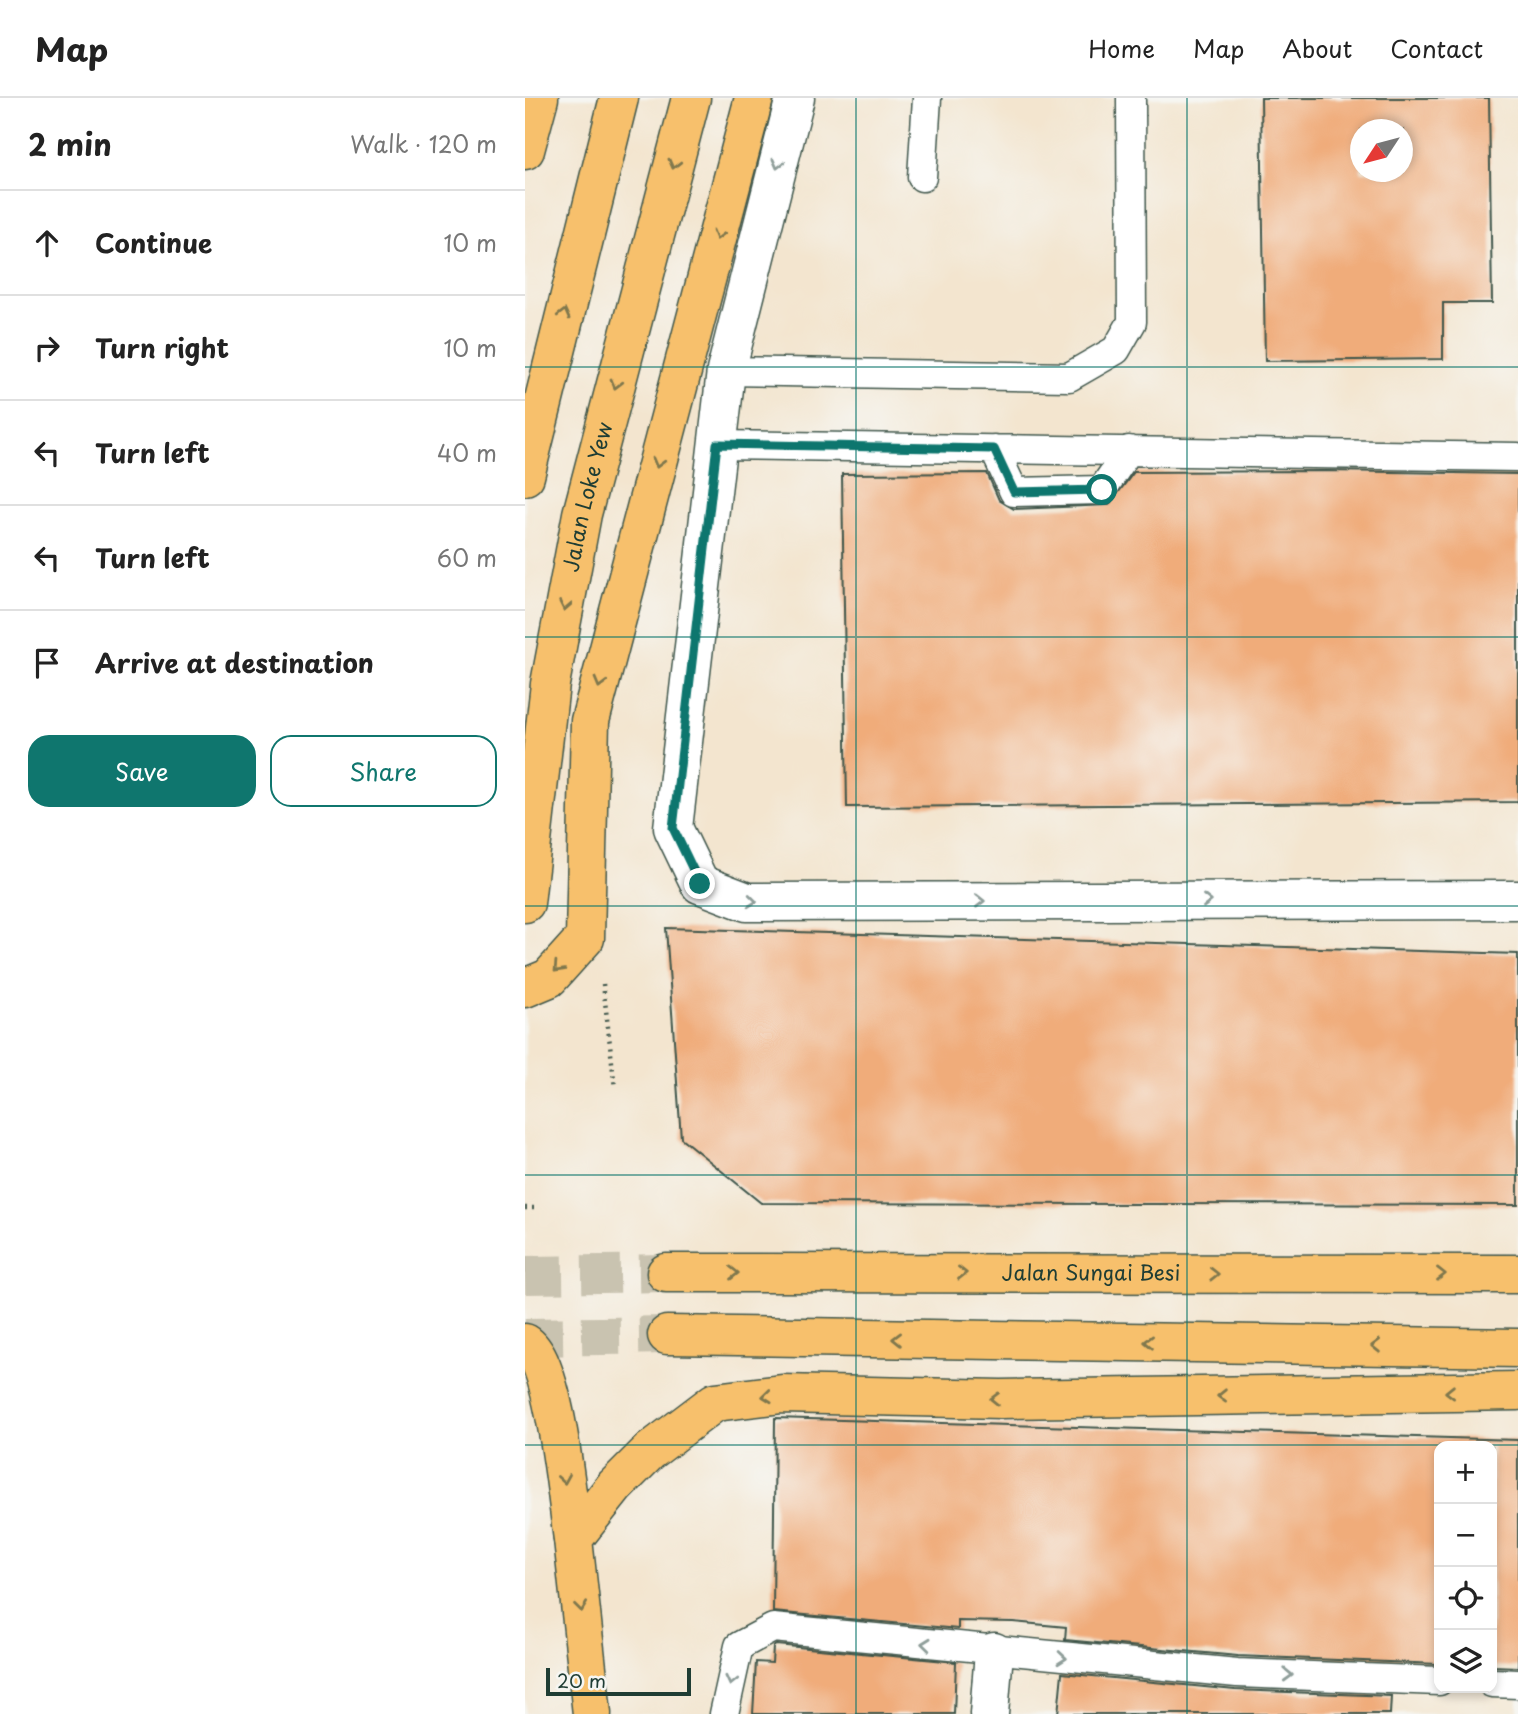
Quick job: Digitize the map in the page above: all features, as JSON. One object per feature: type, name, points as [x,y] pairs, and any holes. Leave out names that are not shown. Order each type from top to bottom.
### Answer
[{"type":"main road","points":[[525,150],[539,98]]},
{"type":"main road","points":[[525,476],[619,98]]},
{"type":"main road","name":"Jalan Loke Yew","points":[[525,903],[550,684],[582,514],[691,98]]},
{"type":"main road","points":[[525,988],[549,978],[585,939],[590,721],[754,98]]},
{"type":"main road","name":"Jalan Sungai Besi","points":[[666,1273],[1518,1274]]},
{"type":"main road","points":[[667,1335],[1518,1348]]},
{"type":"main road","points":[[525,1343],[532,1347],[548,1378],[573,1539],[592,1714]]},
{"type":"main road","points":[[573,1539],[615,1486],[649,1452],[715,1402],[782,1394],[1001,1399],[1518,1391]]},
{"type":"street","points":[[795,98],[726,371],[717,444],[673,828],[700,884],[747,902],[1518,900]]},
{"type":"street","points":[[989,1714],[994,1652]]},
{"type":"lane","points":[[922,177],[926,98]]},
{"type":"lane","points":[[726,371],[1069,377],[1116,351],[1132,322],[1131,98]]},
{"type":"lane","points":[[717,444],[1518,457]]},
{"type":"lane","points":[[994,449],[1014,492],[1102,490],[1129,450]]},
{"type":"lane","points":[[724,1714],[739,1646],[773,1628],[994,1652],[1237,1673],[1434,1681]]},
{"type":"lane","points":[[1497,1683],[1518,1684]]},
{"type":"path","points":[[525,1208],[537,1208]]},
{"type":"building","points":[[1261,98],[1489,98],[1492,303],[1443,303],[1443,359],[1265,361]]},
{"type":"building","points":[[1134,472],[1518,474],[1518,802],[847,807],[842,474],[987,473],[999,500],[1014,509],[1109,505]]},
{"type":"building","points":[[666,928],[1518,954],[1518,1205],[761,1203],[681,1138]]},
{"type":"building","points":[[775,1418],[1518,1440],[1518,1667],[1497,1666],[1497,1441],[1434,1441],[1434,1664],[1238,1656],[1065,1640],[1066,1627],[1013,1622],[958,1621],[958,1629],[773,1612]]},
{"type":"building","points":[[776,1645],[956,1662],[954,1714],[753,1714],[756,1662],[772,1663],[773,1647]]},
{"type":"building","points":[[1062,1673],[1235,1690],[1391,1696],[1390,1714],[1058,1714]]},
{"type":"tunnel","points":[[525,1275],[666,1273]]},
{"type":"tunnel","points":[[525,1337],[667,1335]]},
{"type":"route","points":[[700,884],[673,828],[717,444],[764,447],[994,449],[1014,492],[1102,490]]}]
